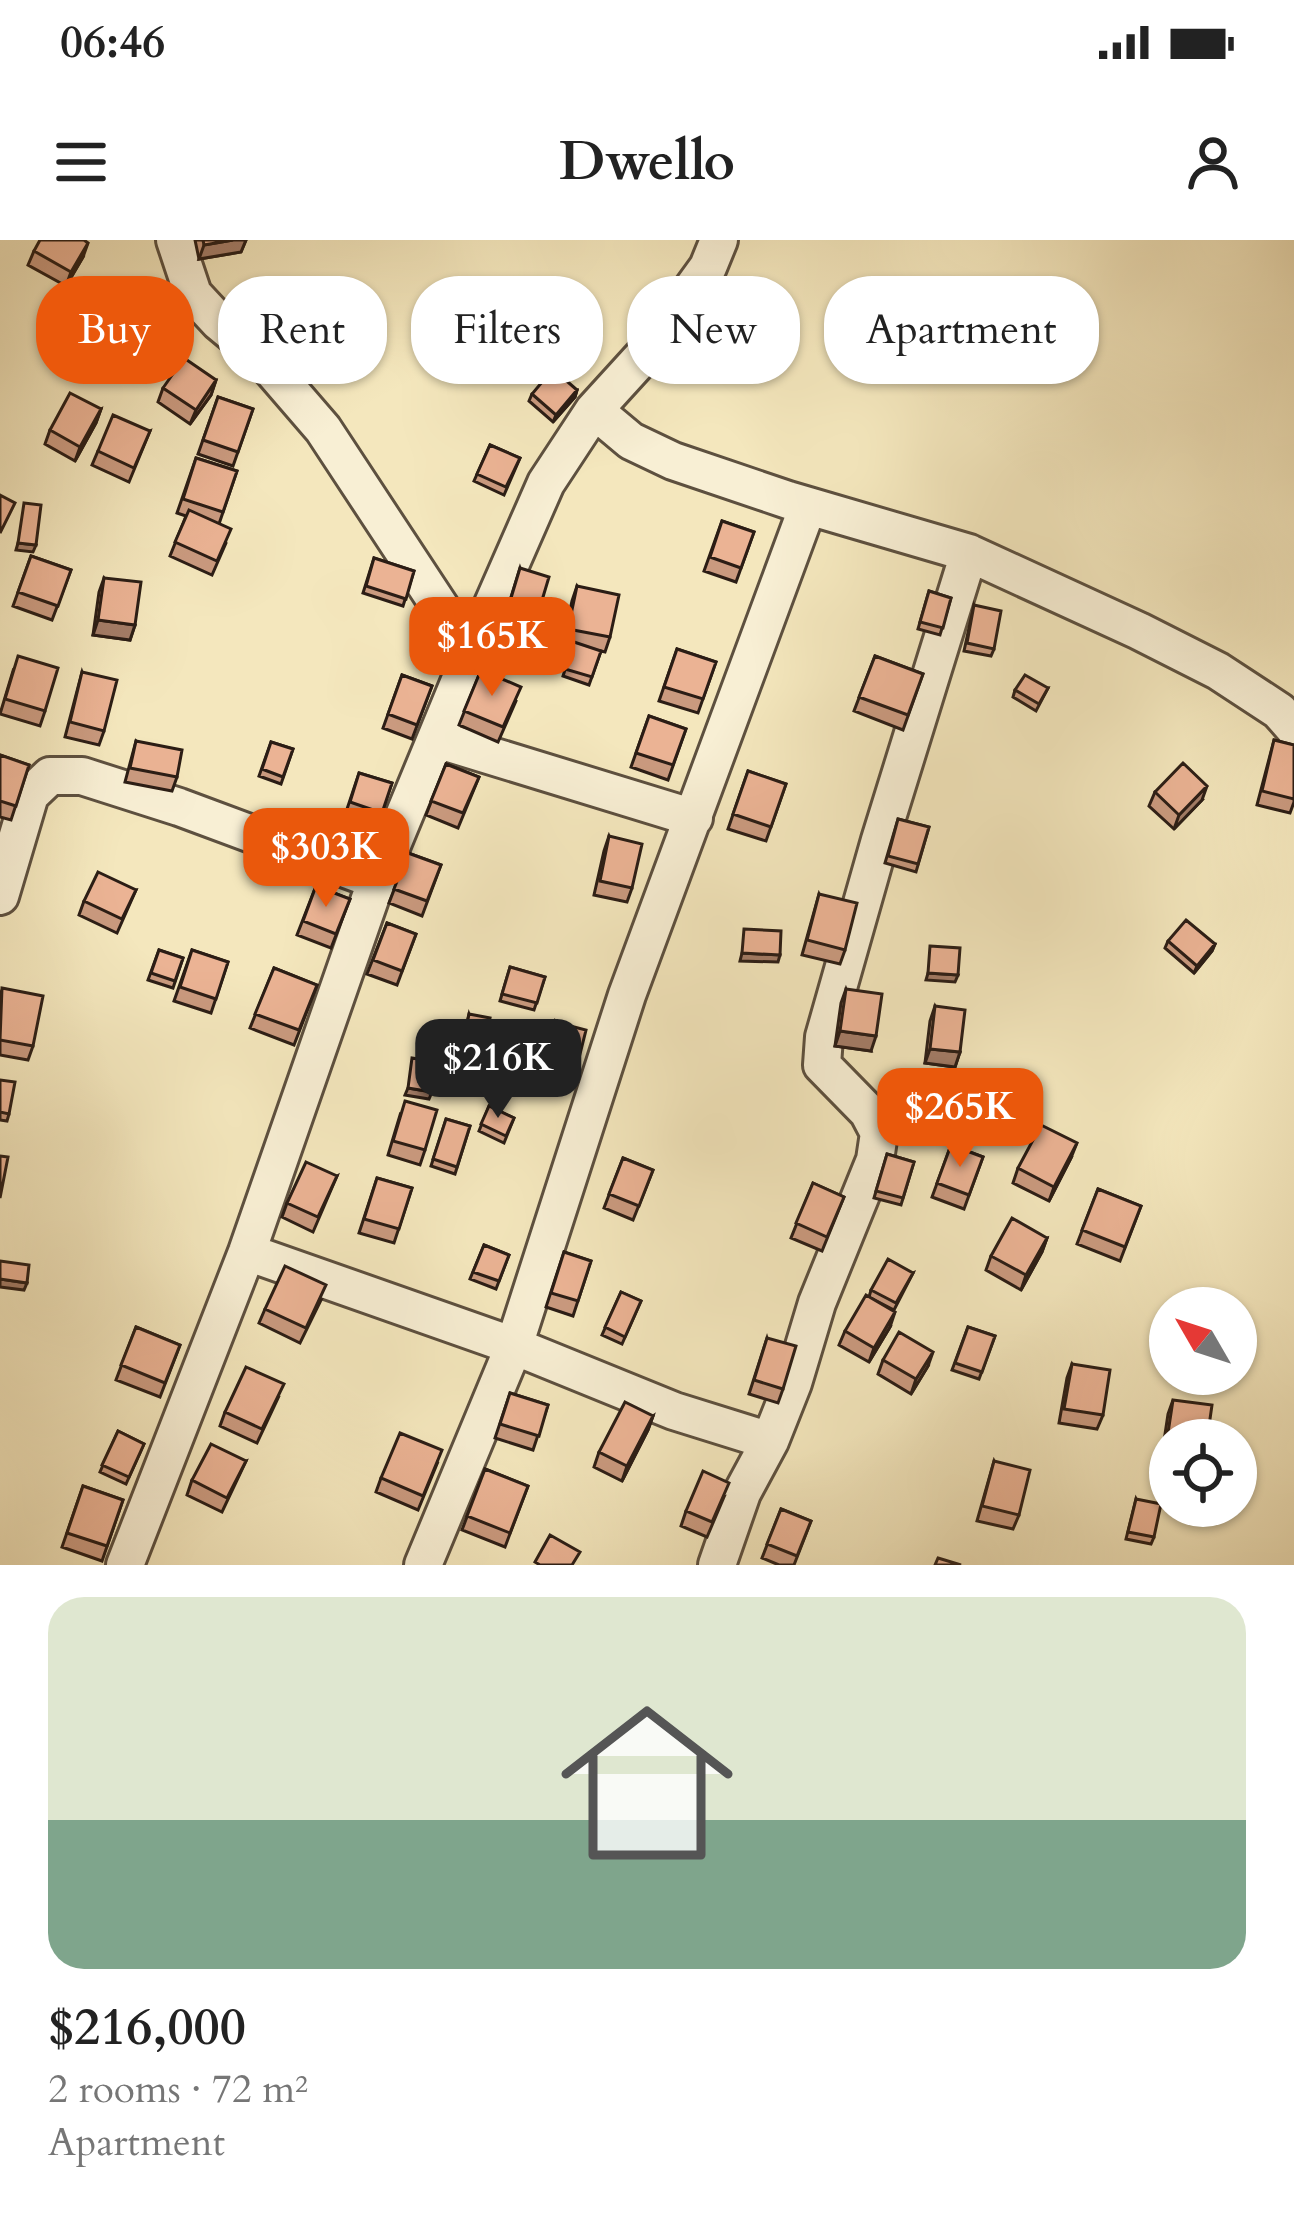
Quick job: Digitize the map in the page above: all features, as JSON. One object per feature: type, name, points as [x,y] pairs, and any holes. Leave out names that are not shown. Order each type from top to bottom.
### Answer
[{"type":"street","points":[[176,240],[193,294],[260,356],[323,429],[471,654]]},
{"type":"street","points":[[125,1565],[247,1252],[378,881],[546,482],[594,410],[645,354],[708,268],[718,240]]},
{"type":"street","points":[[594,410],[631,441],[673,461],[969,553],[1218,671],[1279,710],[1294,728]]},
{"type":"street","points":[[423,1565],[514,1346],[620,1016],[808,506]]},
{"type":"street","points":[[717,1565],[742,1493],[793,1383],[817,1303],[875,1160],[878,1133],[868,1112],[822,1065],[824,1037],[969,553]]},
{"type":"street","points":[[436,739],[694,818]]},
{"type":"street","points":[[0,896],[30,794],[50,776],[82,776],[378,881]]},
{"type":"street","points":[[247,1252],[514,1346],[674,1411],[770,1441]]},
{"type":"building","points":[[40,240],[88,243],[71,272],[34,251]]},
{"type":"building","points":[[194,365],[216,380],[196,410],[163,388],[166,384],[194,384]]},
{"type":"building","points":[[540,384],[570,384],[577,390],[556,415],[532,394]]},
{"type":"building","points":[[70,393],[101,409],[80,447],[50,430]]},
{"type":"building","points":[[218,397],[253,409],[238,452],[203,440]]},
{"type":"building","points":[[113,415],[150,431],[134,468],[98,451]]},
{"type":"building","points":[[490,445],[520,458],[506,487],[477,474]]},
{"type":"building","points":[[196,458],[237,471],[223,512],[183,499]]},
{"type":"building","points":[[0,495],[15,503],[0,533]]},
{"type":"building","points":[[24,503],[41,505],[36,545],[18,543]]},
{"type":"building","points":[[189,510],[231,529],[217,561],[175,542]]},
{"type":"building","points":[[722,521],[754,532],[741,568],[710,557]]},
{"type":"building","points":[[31,556],[71,570],[58,606],[18,592]]},
{"type":"building","points":[[374,558],[414,571],[406,599],[366,586]]},
{"type":"building","points":[[520,568],[549,577],[537,617],[508,608]]},
{"type":"building","points":[[104,578],[141,582],[135,625],[98,620]]},
{"type":"building","points":[[577,586],[619,595],[610,637],[568,629]]},
{"type":"building","points":[[929,591],[951,598],[943,628],[920,622]]},
{"type":"building","points":[[974,605],[1001,611],[994,649],[967,643]]},
{"type":"building","points":[[574,642],[601,651],[592,677],[565,669]]},
{"type":"building","points":[[677,649],[716,662],[703,699],[664,687]]},
{"type":"building","points":[[18,656],[58,668],[45,711],[5,699]]},
{"type":"building","points":[[875,656],[923,674],[908,715],[859,697]]},
{"type":"building","points":[[481,670],[521,687],[503,727],[464,711]]},
{"type":"building","points":[[82,672],[117,680],[104,731],[70,722]]},
{"type":"building","points":[[402,675],[432,686],[417,725],[388,714]]},
{"type":"building","points":[[1025,675],[1048,688],[1039,704],[1015,690]]},
{"type":"building","points":[[649,716],[686,729],[673,765],[636,753]]},
{"type":"building","points":[[1274,740],[1294,745],[1294,799],[1262,791]]},
{"type":"building","points":[[136,741],[182,750],[177,777],[130,768]]},
{"type":"building","points":[[271,742],[293,749],[283,777],[262,769]]},
{"type":"building","points":[[0,755],[29,765],[16,806],[0,801]]},
{"type":"building","points":[[1183,763],[1207,786],[1179,815],[1155,792]]},
{"type":"building","points":[[446,764],[479,777],[463,813],[431,801]]},
{"type":"building","points":[[748,771],[786,784],[771,827],[733,814]]},
{"type":"building","points":[[359,773],[392,783],[382,813],[350,802]]},
{"type":"building","points":[[898,819],[929,827],[918,864],[888,856]]},
{"type":"building","points":[[609,836],[642,844],[632,888],[600,881]]},
{"type":"building","points":[[408,853],[441,865],[427,901],[394,889]]},
{"type":"building","points":[[98,872],[136,890],[122,919],[84,901]]},
{"type":"building","points":[[316,886],[350,899],[336,934],[303,921]]},
{"type":"building","points":[[819,894],[857,903],[845,950],[807,940]]},
{"type":"building","points":[[1186,920],[1215,944],[1197,966],[1168,941]]},
{"type":"building","points":[[387,923],[416,934],[402,971],[373,960]]},
{"type":"building","points":[[744,929],[781,931],[780,955],[742,953]]},
{"type":"building","points":[[930,946],[960,948],[958,975],[928,973]]},
{"type":"building","points":[[159,950],[183,958],[175,981],[151,973]]},
{"type":"building","points":[[192,950],[228,962],[216,999],[180,987]]},
{"type":"building","points":[[510,967],[545,977],[537,1003],[502,994]]},
{"type":"building","points":[[274,968],[317,985],[299,1030],[255,1014]]},
{"type":"building","points":[[2,988],[43,996],[33,1046],[0,1040]]},
{"type":"building","points":[[846,989],[882,994],[876,1036],[840,1031]]},
{"type":"building","points":[[935,1006],[965,1010],[960,1052],[930,1049]]},
{"type":"building","points":[[469,1014],[490,1018],[483,1049],[463,1045]]},
{"type":"building","points":[[555,1022],[586,1030],[576,1070],[545,1062]]},
{"type":"building","points":[[412,1058],[436,1062],[432,1092],[408,1088]]},
{"type":"building","points":[[0,1080],[15,1082],[9,1114],[0,1112]]},
{"type":"building","points":[[405,1101],[437,1110],[425,1150],[393,1141]]},
{"type":"building","points":[[489,1106],[514,1118],[506,1136],[481,1124]]},
{"type":"building","points":[[446,1119],[470,1126],[457,1167],[433,1159]]},
{"type":"building","points":[[1041,1125],[1077,1143],[1054,1187],[1018,1168]]},
{"type":"building","points":[[951,1145],[983,1157],[969,1195],[937,1183]]},
{"type":"building","points":[[887,1154],[914,1162],[903,1198],[876,1191]]},
{"type":"building","points":[[0,1156],[8,1157],[0,1198]]},
{"type":"building","points":[[623,1158],[653,1170],[639,1206],[609,1194]]},
{"type":"building","points":[[306,1162],[337,1176],[318,1217],[287,1203]]},
{"type":"building","points":[[377,1178],[412,1188],[399,1229],[364,1219]]},
{"type":"building","points":[[813,1183],[844,1197],[827,1237],[796,1223]]},
{"type":"building","points":[[1098,1189],[1141,1206],[1125,1247],[1082,1230]]},
{"type":"building","points":[[1012,1218],[1047,1238],[1026,1275],[991,1256]]},
{"type":"building","points":[[484,1245],[509,1255],[499,1281],[473,1272]]},
{"type":"building","points":[[564,1252],[591,1261],[578,1301],[551,1293]]},
{"type":"building","points":[[888,1259],[913,1273],[896,1303],[871,1290]]},
{"type":"building","points":[[0,1261],[29,1265],[27,1283],[0,1279]]},
{"type":"building","points":[[285,1266],[326,1285],[306,1328],[265,1309]]},
{"type":"building","points":[[621,1292],[641,1301],[625,1337],[605,1327]]},
{"type":"building","points":[[866,1295],[895,1312],[874,1348],[845,1331]]},
{"type":"building","points":[[136,1327],[180,1345],[165,1383],[121,1365]]},
{"type":"building","points":[[968,1327],[995,1336],[982,1372],[955,1363]]},
{"type":"building","points":[[899,1332],[933,1352],[916,1379],[883,1360]]},
{"type":"building","points":[[767,1338],[796,1346],[783,1389],[754,1380]]},
{"type":"building","points":[[1072,1364],[1110,1370],[1103,1415],[1064,1409]]},
{"type":"building","points":[[246,1367],[284,1384],[262,1429],[225,1412]]},
{"type":"building","points":[[510,1393],[548,1405],[539,1436],[500,1424]]},
{"type":"building","points":[[1173,1400],[1212,1405],[1210,1419],[1170,1419]]},
{"type":"building","points":[[625,1402],[653,1416],[627,1466],[599,1452]]},
{"type":"building","points":[[118,1431],[144,1444],[129,1477],[102,1465]]},
{"type":"building","points":[[400,1433],[442,1450],[423,1496],[381,1478]]},
{"type":"building","points":[[211,1444],[246,1461],[227,1498],[192,1480]]},
{"type":"building","points":[[994,1461],[1030,1470],[1019,1515],[982,1506]]},
{"type":"building","points":[[485,1469],[528,1486],[510,1533],[467,1516]]},
{"type":"building","points":[[703,1471],[729,1483],[712,1522],[686,1511]]},
{"type":"building","points":[[83,1486],[123,1500],[107,1546],[67,1533]]},
{"type":"building","points":[[1136,1499],[1149,1502],[1154,1537],[1128,1532]]},
{"type":"building","points":[[781,1509],[811,1521],[797,1556],[767,1544]]},
{"type":"building","points":[[550,1535],[580,1552],[572,1565],[535,1562]]},
{"type":"building","points":[[938,1558],[961,1565],[935,1565]]}]
